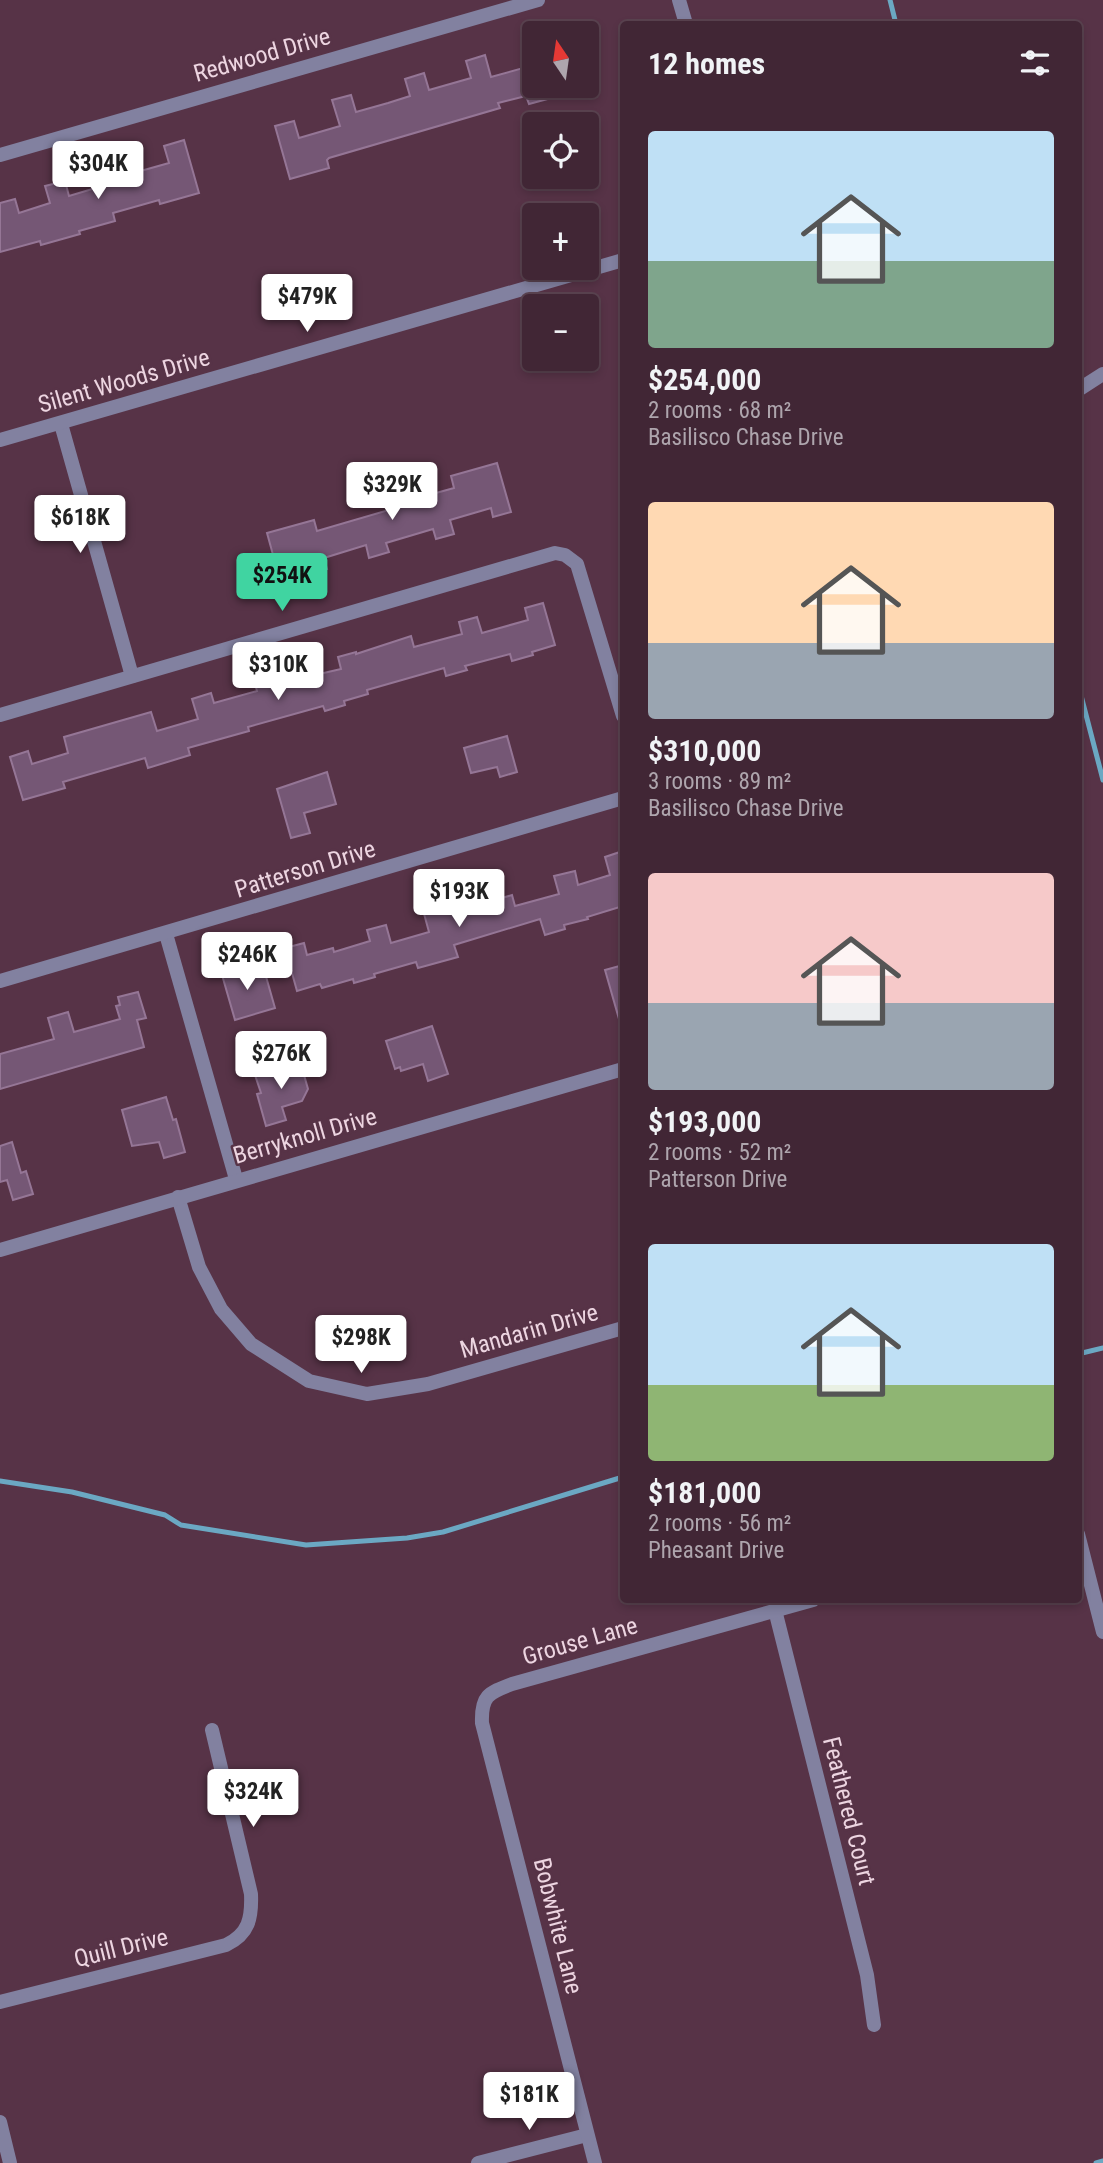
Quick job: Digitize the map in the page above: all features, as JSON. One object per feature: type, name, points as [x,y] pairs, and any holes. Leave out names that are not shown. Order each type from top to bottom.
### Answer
[{"type":"street","name":"Redwood Drive","points":[[0,155],[538,0]]},
{"type":"street","points":[[680,0],[685,21]]},
{"type":"street","name":"Silent Woods Drive","points":[[0,440],[620,261]]},
{"type":"street","points":[[1082,387],[1103,374]]},
{"type":"street","points":[[61,424],[132,676]]},
{"type":"street","points":[[0,715],[555,553],[565,555],[578,564],[620,705]]},
{"type":"street","name":"Patterson Drive","points":[[0,981],[620,799]]},
{"type":"street","points":[[166,934],[236,1179]]},
{"type":"street","name":"Berryknoll Drive","points":[[0,1250],[236,1179],[620,1070]]},
{"type":"street","name":"Mandarin Drive","points":[[178,1197],[199,1267],[221,1309],[251,1345],[309,1381],[366,1394],[428,1384],[620,1329]]},
{"type":"street","points":[[1082,1550],[1103,1632]]},
{"type":"street","name":"Grouse Lane","points":[[485,1699],[490,1693],[512,1684],[800,1603]]},
{"type":"street","name":"Feathered Court","points":[[775,1609],[867,1975],[874,2025]]},
{"type":"street","name":"Bobwhite Lane","points":[[485,1699],[482,1723],[595,2163]]},
{"type":"street","name":"Quill Drive","points":[[0,2002],[226,1945],[236,1940],[248,1928],[252,1913],[251,1894],[212,1730]]},
{"type":"street","points":[[0,2122],[10,2163]]},
{"type":"street","points":[[478,2163],[587,2135]]},
{"type":"building","points":[[485,55],[491,77],[522,68],[522,97],[498,103],[500,108],[329,158],[329,168],[290,179],[275,126],[294,121],[299,138],[340,126],[332,100],[351,95],[356,112],[388,103],[410,96],[405,79],[424,73],[429,90],[471,78],[466,61]]},
{"type":"building","points":[[527,98],[551,98],[529,104]]},
{"type":"building","points":[[184,140],[199,193],[160,204],[159,200],[113,213],[115,221],[79,231],[80,234],[41,245],[40,241],[0,252],[0,203],[15,199],[19,213],[50,203],[45,186],[65,181],[69,196],[119,181],[114,164],[133,159],[137,172],[169,163],[164,146]]},
{"type":"building","points":[[497,463],[511,512],[493,517],[491,508],[450,520],[454,534],[436,539],[433,529],[386,543],[389,552],[369,558],[366,545],[324,558],[327,569],[310,574],[307,565],[278,573],[267,533],[314,520],[317,531],[399,507],[397,501],[454,488],[451,476]]},
{"type":"building","points":[[543,603],[555,645],[532,652],[533,655],[512,661],[510,654],[465,666],[467,670],[446,676],[444,668],[367,690],[368,694],[344,701],[345,705],[325,711],[323,706],[248,727],[249,731],[188,748],[190,755],[148,768],[145,758],[63,782],[65,788],[23,800],[10,757],[28,751],[32,764],[68,753],[64,737],[151,712],[157,731],[198,719],[192,699],[211,693],[214,703],[257,691],[254,680],[273,675],[276,684],[341,669],[338,657],[411,636],[414,647],[462,634],[459,622],[477,617],[482,633],[528,620],[525,608]]},
{"type":"building","points":[[507,736],[517,772],[500,777],[497,767],[471,773],[464,748]]},
{"type":"building","points":[[327,772],[336,804],[304,813],[310,833],[291,838],[277,789]]},
{"type":"building","points":[[620,852],[620,907],[564,925],[565,929],[545,935],[540,919],[454,945],[458,957],[418,968],[416,962],[374,974],[375,977],[354,983],[353,979],[322,988],[320,984],[297,991],[285,948],[304,943],[307,955],[333,948],[334,952],[370,941],[367,930],[386,925],[391,943],[429,932],[423,910],[485,891],[488,902],[512,895],[515,906],[559,894],[554,876],[575,871],[578,885],[610,875],[605,857]]},
{"type":"building","points":[[239,962],[243,979],[265,973],[275,1008],[235,1020],[220,968]]},
{"type":"building","points":[[620,966],[620,1019],[619,1019],[605,970]]},
{"type":"building","points":[[138,992],[146,1018],[137,1020],[144,1047],[0,1089],[0,1054],[54,1039],[48,1018],[68,1012],[74,1032],[120,1019],[116,1006],[120,1005],[118,997]]},
{"type":"building","points":[[432,1026],[448,1074],[428,1081],[423,1064],[401,1071],[400,1067],[395,1069],[386,1041]]},
{"type":"building","points":[[300,1061],[308,1089],[302,1101],[282,1107],[286,1120],[266,1126],[255,1075]]},
{"type":"building","points":[[166,1097],[173,1120],[176,1119],[185,1152],[164,1158],[159,1142],[132,1146],[122,1110]]},
{"type":"building","points":[[12,1142],[21,1173],[26,1171],[33,1194],[13,1200],[7,1180],[0,1182],[0,1146]]},
{"type":"waterway","points":[[890,0],[895,21]]},
{"type":"waterway","points":[[1082,699],[1103,780]]},
{"type":"waterway","points":[[1082,1353],[1103,1348]]},
{"type":"waterway","points":[[0,1481],[72,1492],[165,1515],[181,1525],[306,1545],[407,1538],[443,1532],[620,1478]]},
{"type":"waterway","points":[[1096,2163],[1103,2161]]}]
